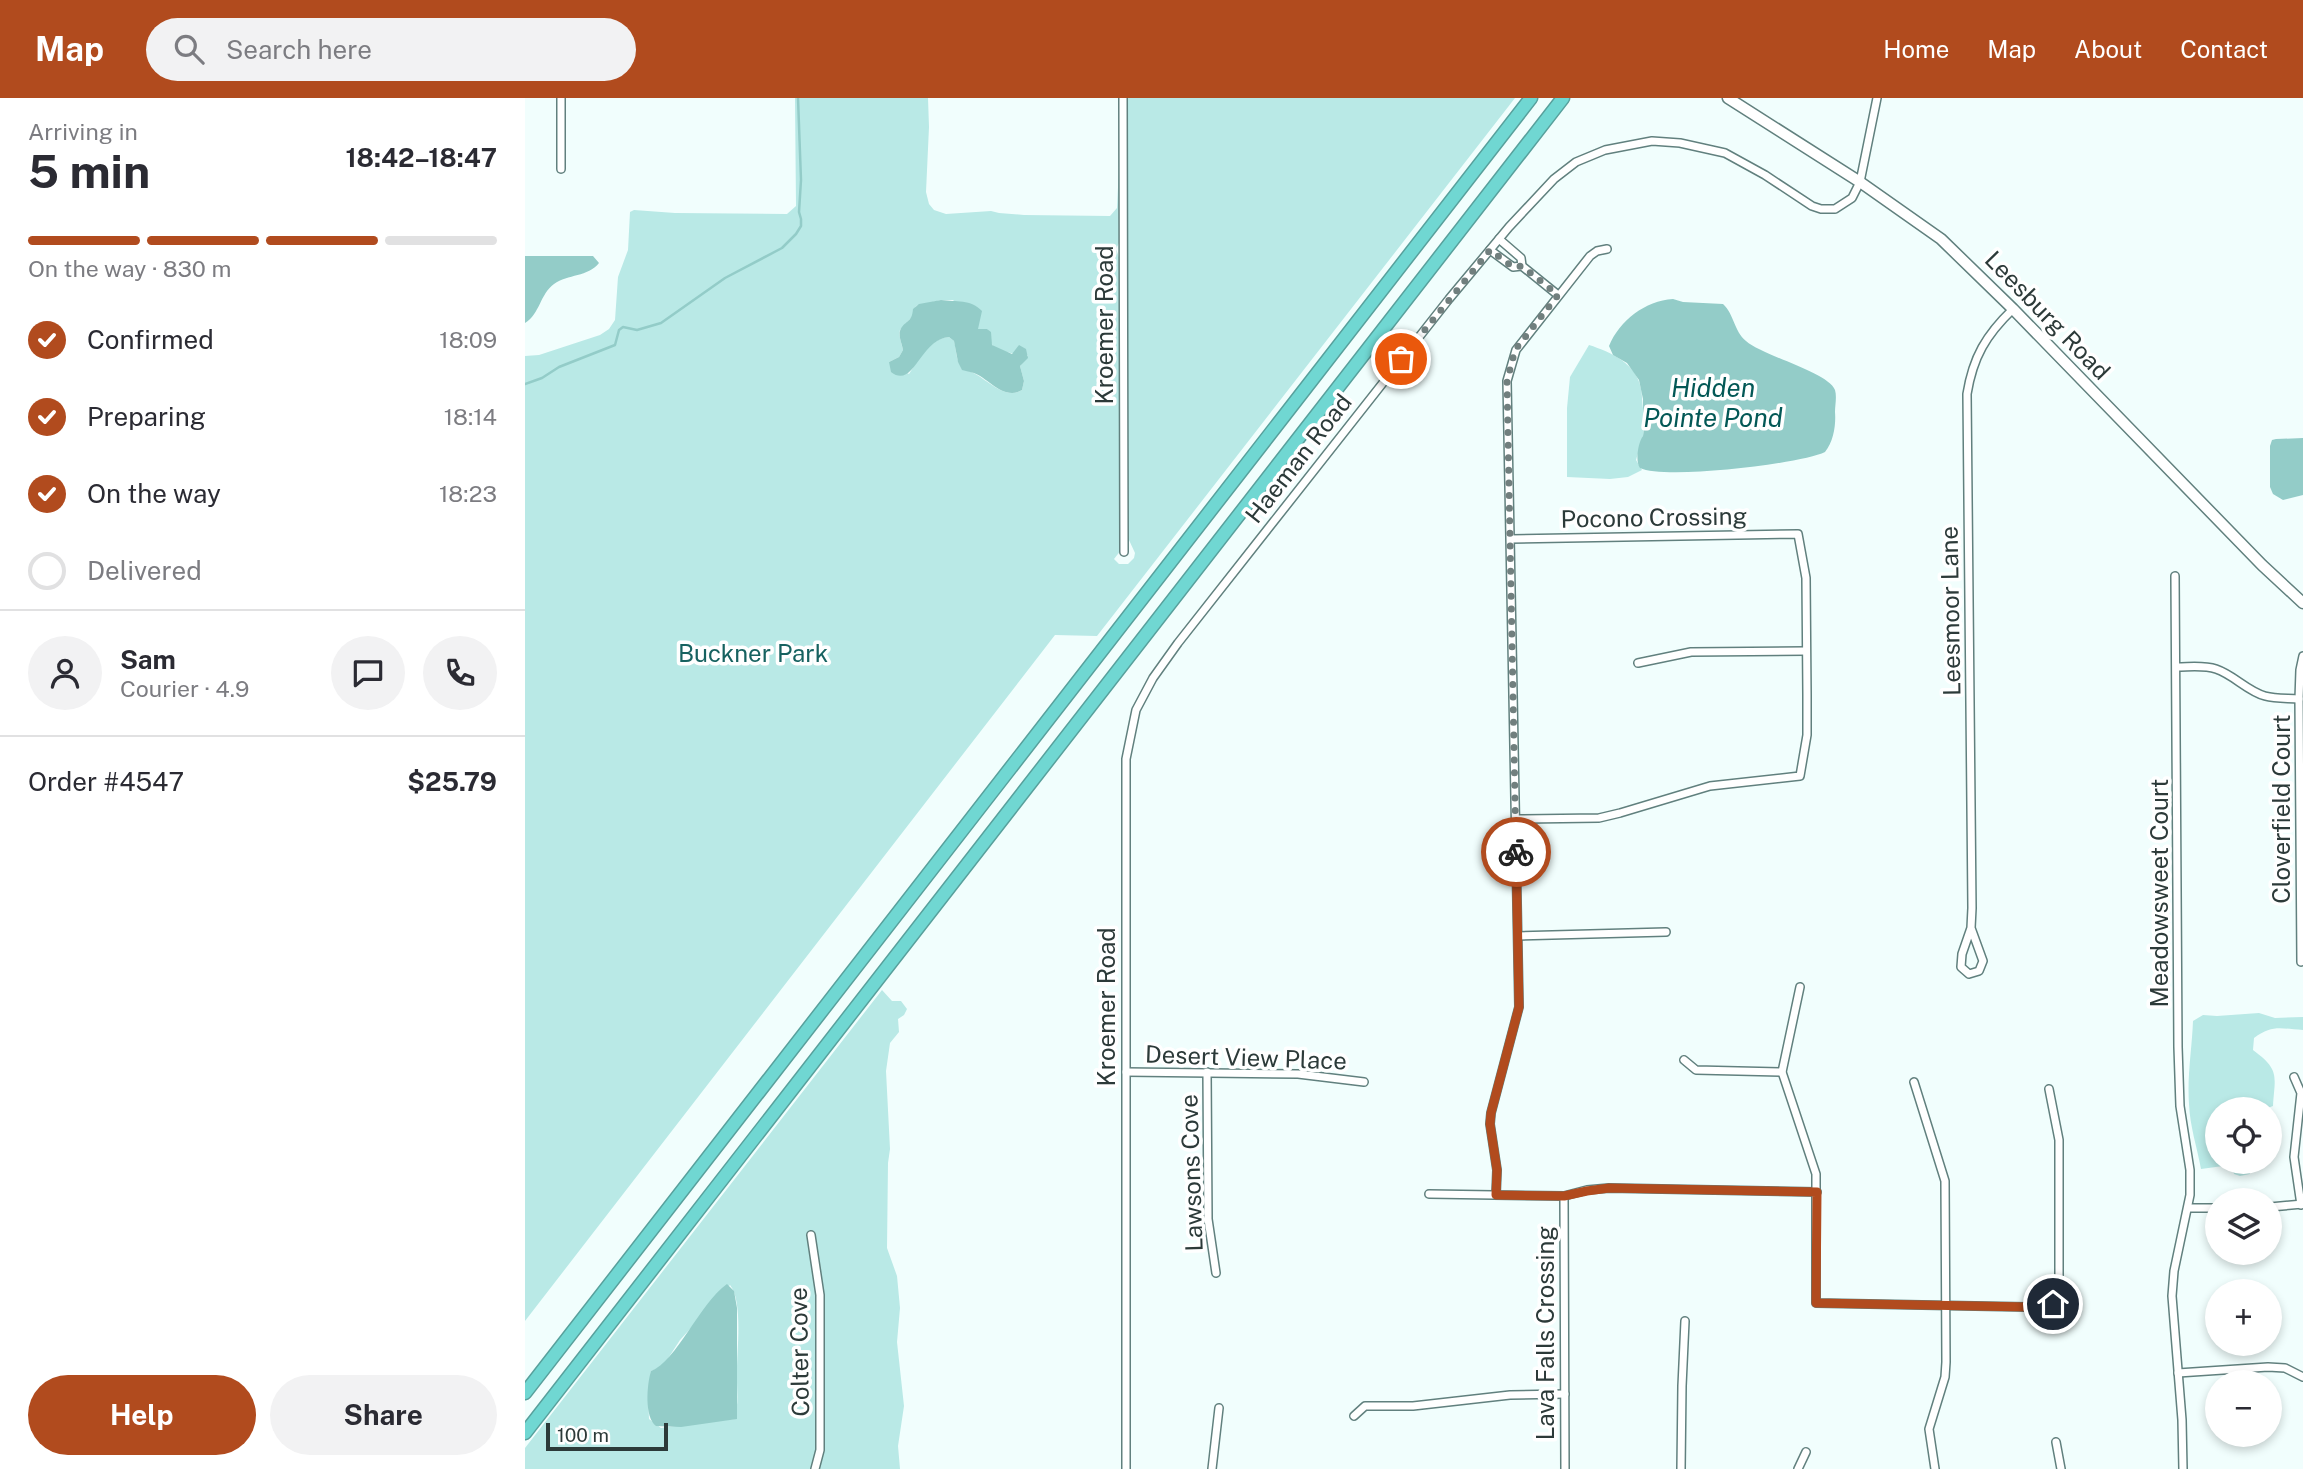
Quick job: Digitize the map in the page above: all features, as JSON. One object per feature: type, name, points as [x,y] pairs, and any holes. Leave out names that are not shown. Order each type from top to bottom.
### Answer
[{"type":"highway","points":[[525,1393],[1531,98]]},
{"type":"highway","points":[[525,1433],[1563,98]]},
{"type":"main road","name":"Leesburg Road","points":[[1728,98],[1860,182],[1941,239],[2013,309],[2262,565],[2303,603]]},
{"type":"street","points":[[561,98],[561,169]]},
{"type":"street","name":"Kroemer Road","points":[[1123,98],[1124,552]]},
{"type":"street","points":[[1860,182],[1877,98]]},
{"type":"street","name":"Haeman Road","points":[[1231,576],[1499,239],[1554,179],[1576,163],[1605,150],[1627,145],[1652,141],[1680,143],[1725,153],[1821,209],[1843,206],[1852,198],[1860,182]]},
{"type":"street","points":[[1499,239],[1521,258],[1522,266],[1558,295]]},
{"type":"street","points":[[1496,1195],[1497,1170],[1490,1124],[1491,1113],[1519,1007],[1508,373],[1515,350],[1558,295],[1590,256],[1607,248]]},
{"type":"street","points":[[1490,250],[1513,267],[1522,266]]},
{"type":"street","name":"Leesmoor Lane","points":[[1971,928],[1983,961],[1979,971],[1969,974],[1961,967],[1971,928],[1967,394],[1976,356],[2000,321],[2013,309]]},
{"type":"street","name":"Pocono Crossing","points":[[1511,539],[1798,534],[1805,566],[1806,651]]},
{"type":"street","name":"Kroemer Road","points":[[1126,1469],[1125,789],[1128,742],[1136,710],[1153,678],[1231,576]]},
{"type":"street","name":"Meadowsweet Court","points":[[2175,576],[2180,1106],[2190,1170],[2189,1208],[2178,1247],[2172,1296],[2182,1420],[2183,1469]]},
{"type":"street","points":[[1516,819],[1611,816],[1710,786],[1800,776],[1807,723],[1806,651],[1691,652],[1638,663]]},
{"type":"street","name":"Cloverfield Court","points":[[2301,962],[2299,699],[2303,656]]},
{"type":"street","points":[[2177,667],[2217,669],[2247,689],[2266,696],[2299,699]]},
{"type":"street","points":[[1518,936],[1666,932]]},
{"type":"street","points":[[1800,986],[1782,1072],[1816,1174],[1816,1303],[2028,1307],[2053,1304],[2059,1286],[2059,1140],[2049,1089]]},
{"type":"street","points":[[1684,1060],[1696,1070],[1782,1072]]},
{"type":"street","name":"Desert View Place","points":[[1126,1072],[1298,1074],[1364,1082]]},
{"type":"street","name":"Lawsons Cove","points":[[1207,1072],[1208,1219],[1216,1273]]},
{"type":"street","points":[[2282,1206],[2302,1204],[2294,1157],[2301,1093],[2294,1077]]},
{"type":"street","points":[[1914,1082],[1945,1181],[1945,1377],[1930,1429],[1935,1469]]},
{"type":"street","points":[[1429,1194],[1564,1196],[1609,1188],[1817,1192]]},
{"type":"street","name":"Lava Falls Crossing","points":[[1564,1196],[1565,1469]]},
{"type":"street","points":[[2189,1208],[2205,1208]]},
{"type":"street","name":"Colter Cove","points":[[811,1235],[820,1301],[819,1456],[815,1469]]},
{"type":"street","points":[[1681,1469],[1685,1321]]},
{"type":"street","points":[[2178,1373],[2268,1367],[2285,1368],[2303,1377]]},
{"type":"street","points":[[1355,1416],[1365,1406],[1413,1406],[1510,1395],[1566,1394]]},
{"type":"street","points":[[1212,1469],[1219,1408]]},
{"type":"street","points":[[2056,1442],[2061,1469]]},
{"type":"street","points":[[1798,1469],[1806,1452]]},
{"type":"green space","name":"Buckner Park","points":[[795,98],[928,98],[926,192],[929,204],[934,210],[946,214],[991,211],[1024,215],[1110,216],[1117,208],[1120,145],[1120,241],[1116,249],[1121,263],[1119,302],[1127,313],[1128,98],[1515,98],[1097,636],[1055,635],[525,1321],[525,356],[539,355],[600,335],[609,329],[615,320],[618,277],[628,250],[630,212],[787,214],[796,206]],"holes":[[[953,300],[978,329],[987,329],[992,345],[996,348],[1028,355],[1020,366],[1024,381],[1022,390],[1016,393],[1004,391],[963,368],[958,361],[954,341],[949,337],[930,346],[909,374],[889,362],[899,357],[903,350],[900,330],[912,317],[916,306]],[[1127,434],[1128,502],[1119,498],[1120,440]],[[1129,540],[1135,553],[1134,558],[1128,564],[1119,564],[1114,559]]]},
{"type":"green space","points":[[1589,345],[1622,360],[1639,380],[1646,416],[1636,460],[1642,470],[1628,477],[1567,477],[1570,377]]},
{"type":"green space","points":[[882,990],[892,1001],[901,1001],[907,1009],[898,1019],[899,1032],[890,1043],[886,1071],[890,1149],[887,1248],[897,1276],[900,1308],[897,1342],[904,1406],[898,1446],[900,1469],[525,1469],[525,1448]],"holes":[[[730,1285],[734,1292],[738,1326],[737,1401],[734,1419],[661,1428],[649,1419],[651,1371],[663,1366],[680,1340]]]},
{"type":"green space","points":[[2259,1013],[2275,1018],[2303,1017],[2303,1030],[2272,1029],[2254,1038],[2253,1050],[2272,1068],[2274,1097],[2205,1097],[2205,1168],[2201,1169],[2189,1104],[2193,1021],[2203,1015]]},
{"type":"water","points":[[525,256],[593,256],[599,263],[589,271],[565,278],[549,288],[534,315],[525,323]]},
{"type":"water","name":"Hidden Pointe Pond","points":[[1673,299],[1723,304],[1739,332],[1754,347],[1830,383],[1836,393],[1835,422],[1832,438],[1825,452],[1811,457],[1733,469],[1676,472],[1640,468],[1638,452],[1646,416],[1643,412],[1639,380],[1627,363],[1613,355],[1609,346],[1627,320],[1643,308]]},
{"type":"water","points":[[941,300],[963,302],[978,307],[982,311],[978,329],[991,332],[992,345],[1012,354],[1019,345],[1026,349],[1028,358],[1020,366],[1024,381],[1022,390],[1015,393],[1003,391],[974,373],[962,370],[954,341],[949,337],[931,346],[906,374],[899,376],[891,372],[889,362],[899,357],[903,350],[900,333],[913,309],[919,304]]},
{"type":"water","points":[[2303,438],[2303,495],[2283,500],[2273,494],[2270,487],[2270,446],[2272,440],[2276,439]]},
{"type":"water","points":[[727,1284],[734,1291],[737,1308],[737,1419],[681,1427],[656,1426],[648,1408],[651,1371],[670,1356],[707,1304]]},
{"type":"waterway","points":[[525,384],[615,345],[619,330],[623,327],[637,330],[661,323],[725,278],[782,248],[796,234],[801,226],[798,98]]},
{"type":"way so far","points":[[1401,359],[1490,250],[1513,267],[1522,266],[1558,295],[1515,350],[1507,381],[1516,852]]},
{"type":"route","points":[[1516,852],[1519,1007],[1491,1113],[1491,1137],[1497,1170],[1496,1195],[1564,1196],[1609,1188],[1817,1192],[1816,1303],[2028,1307],[2053,1304]]}]
